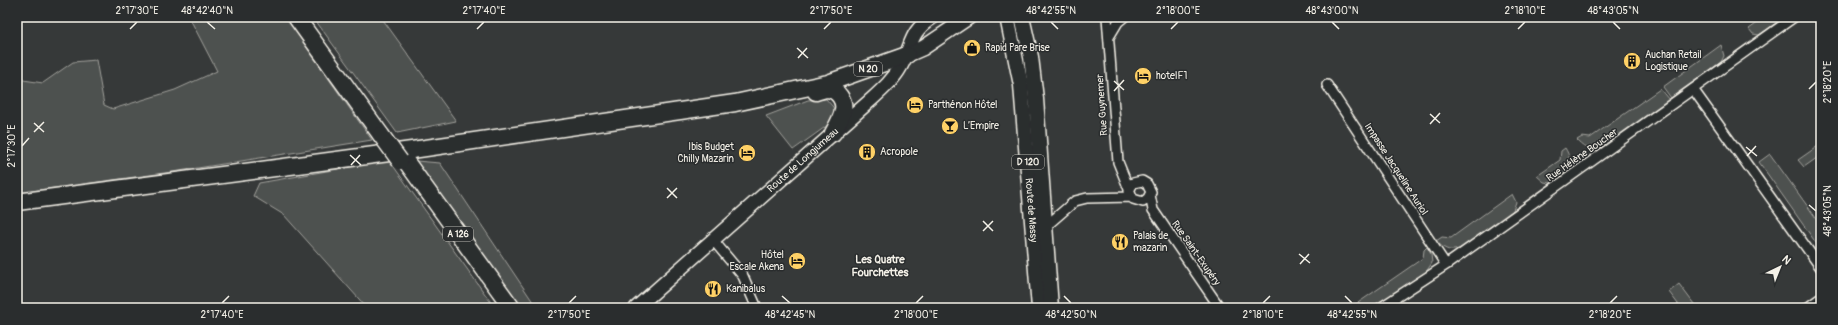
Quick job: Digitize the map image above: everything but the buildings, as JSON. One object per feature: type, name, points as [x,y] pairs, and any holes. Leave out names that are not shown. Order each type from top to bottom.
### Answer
[{"type":"highway","name":"A 126","points":[[296,17],[512,308]]},
{"type":"highway","name":"A 126","points":[[301,17],[383,134]]},
{"type":"highway","name":"N 20","points":[[805,89],[828,83],[907,55]]},
{"type":"highway","points":[[17,202],[582,126],[735,103],[805,89],[814,92],[829,89],[834,91],[840,97],[844,104],[843,110],[833,133]]},
{"type":"highway","name":"A 126","points":[[403,161],[507,308]]},
{"type":"main road","name":"N 20","points":[[907,55],[923,48],[969,17]]},
{"type":"main road","name":"Route de Massy","points":[[1008,17],[1021,85],[1039,308]]},
{"type":"main road","name":"Route de Massy","points":[[1022,17],[1031,57],[1035,92],[1051,308]]},
{"type":"street","name":"Route de Longjumeau","points":[[636,308],[893,79],[907,55],[915,32],[933,17]]},
{"type":"street","name":"Rue Guynemer","points":[[1107,17],[1112,21],[1121,19]]},
{"type":"street","name":"Rue Guynemer","points":[[1107,17],[1116,152],[1130,194]]},
{"type":"street","name":"Rue Hélène Boucher","points":[[1380,308],[1446,265],[1794,17]]},
{"type":"street","name":"Rue Guynemer","points":[[1109,37],[1121,19]]},
{"type":"street","name":"Impasse Jacqueline Auriol","points":[[1327,85],[1446,265]]},
{"type":"street","points":[[1693,89],[1821,268]]},
{"type":"street","points":[[1045,227],[1075,201],[1087,198],[1130,194],[1139,202],[1146,200],[1150,195],[1150,189],[1147,184],[1121,170]]},
{"type":"street","points":[[1130,194],[1131,185],[1139,181]]},
{"type":"street","name":"Rue Saint-Exupéry","points":[[1150,195],[1153,210],[1220,308]]},
{"type":"street","name":"Rue Saint-Exupéry","points":[[1139,202],[1153,210]]},
{"type":"street","points":[[713,240],[743,276],[757,308]]},
{"type":"street","points":[[1807,308],[1821,298]]},
{"type":"shaded area","points":[[189,17],[285,17],[372,140],[179,171],[17,193],[17,79],[43,83],[73,62],[96,60],[104,105],[113,109],[175,90],[217,71]]},
{"type":"shaded area","points":[[313,17],[381,17],[456,121],[397,133]]},
{"type":"shaded area","points":[[1766,17],[1785,17],[1759,35],[1753,34],[1749,29]]},
{"type":"shaded area","points":[[1721,45],[1724,56],[1721,62],[1671,98],[1663,87]]},
{"type":"shaded area","points":[[1660,89],[1669,100],[1603,147],[1592,150],[1577,140],[1582,137],[1590,138]]},
{"type":"shaded area","points":[[826,99],[833,107],[836,115],[828,125],[793,150],[766,116],[808,100]]},
{"type":"shaded area","points":[[1818,146],[1821,151],[1821,155],[1804,167],[1798,160]]},
{"type":"shaded area","points":[[1565,148],[1569,159],[1568,169],[1557,180],[1551,183],[1544,182],[1537,176],[1560,160],[1561,151]]},
{"type":"shaded area","points":[[1770,154],[1821,225],[1821,250],[1759,162]]},
{"type":"shaded area","points":[[389,160],[495,308],[367,308],[284,215],[253,196],[259,183]]},
{"type":"shaded area","points":[[416,161],[440,163],[537,308],[520,308]]},
{"type":"shaded area","points":[[1512,194],[1516,202],[1513,210],[1494,226],[1466,245],[1459,249],[1449,250],[1444,248],[1436,241],[1442,237],[1451,238]]},
{"type":"shaded area","points":[[1427,247],[1431,254],[1432,263],[1424,275],[1372,308],[1352,307],[1423,258],[1424,250]]},
{"type":"shaded area","points":[[1679,284],[1697,308],[1681,308],[1669,292]]},
{"type":"place","name":"Rapid Pare Brise","points":[[972,48]]},
{"type":"place","name":"Auchan Retail Logistique","points":[[1632,61]]},
{"type":"place","name":"hotelF1","points":[[1143,76]]},
{"type":"place","name":"Parthénon Hôtel","points":[[915,105]]},
{"type":"place","name":"L’Empire","points":[[950,126]]},
{"type":"place","name":"Acropole","points":[[867,152]]},
{"type":"place","name":"Ibis Budget Chilly Mazarin","points":[[747,153]]},
{"type":"place","name":"Palais de mazarin","points":[[1120,242]]},
{"type":"place","name":"Hôtel Escale Akena","points":[[797,261]]},
{"type":"place","name":"Kanibalus","points":[[713,289]]},
{"type":"district","name":"Les Quatre Fourchettes","points":[[880,265]]}]
